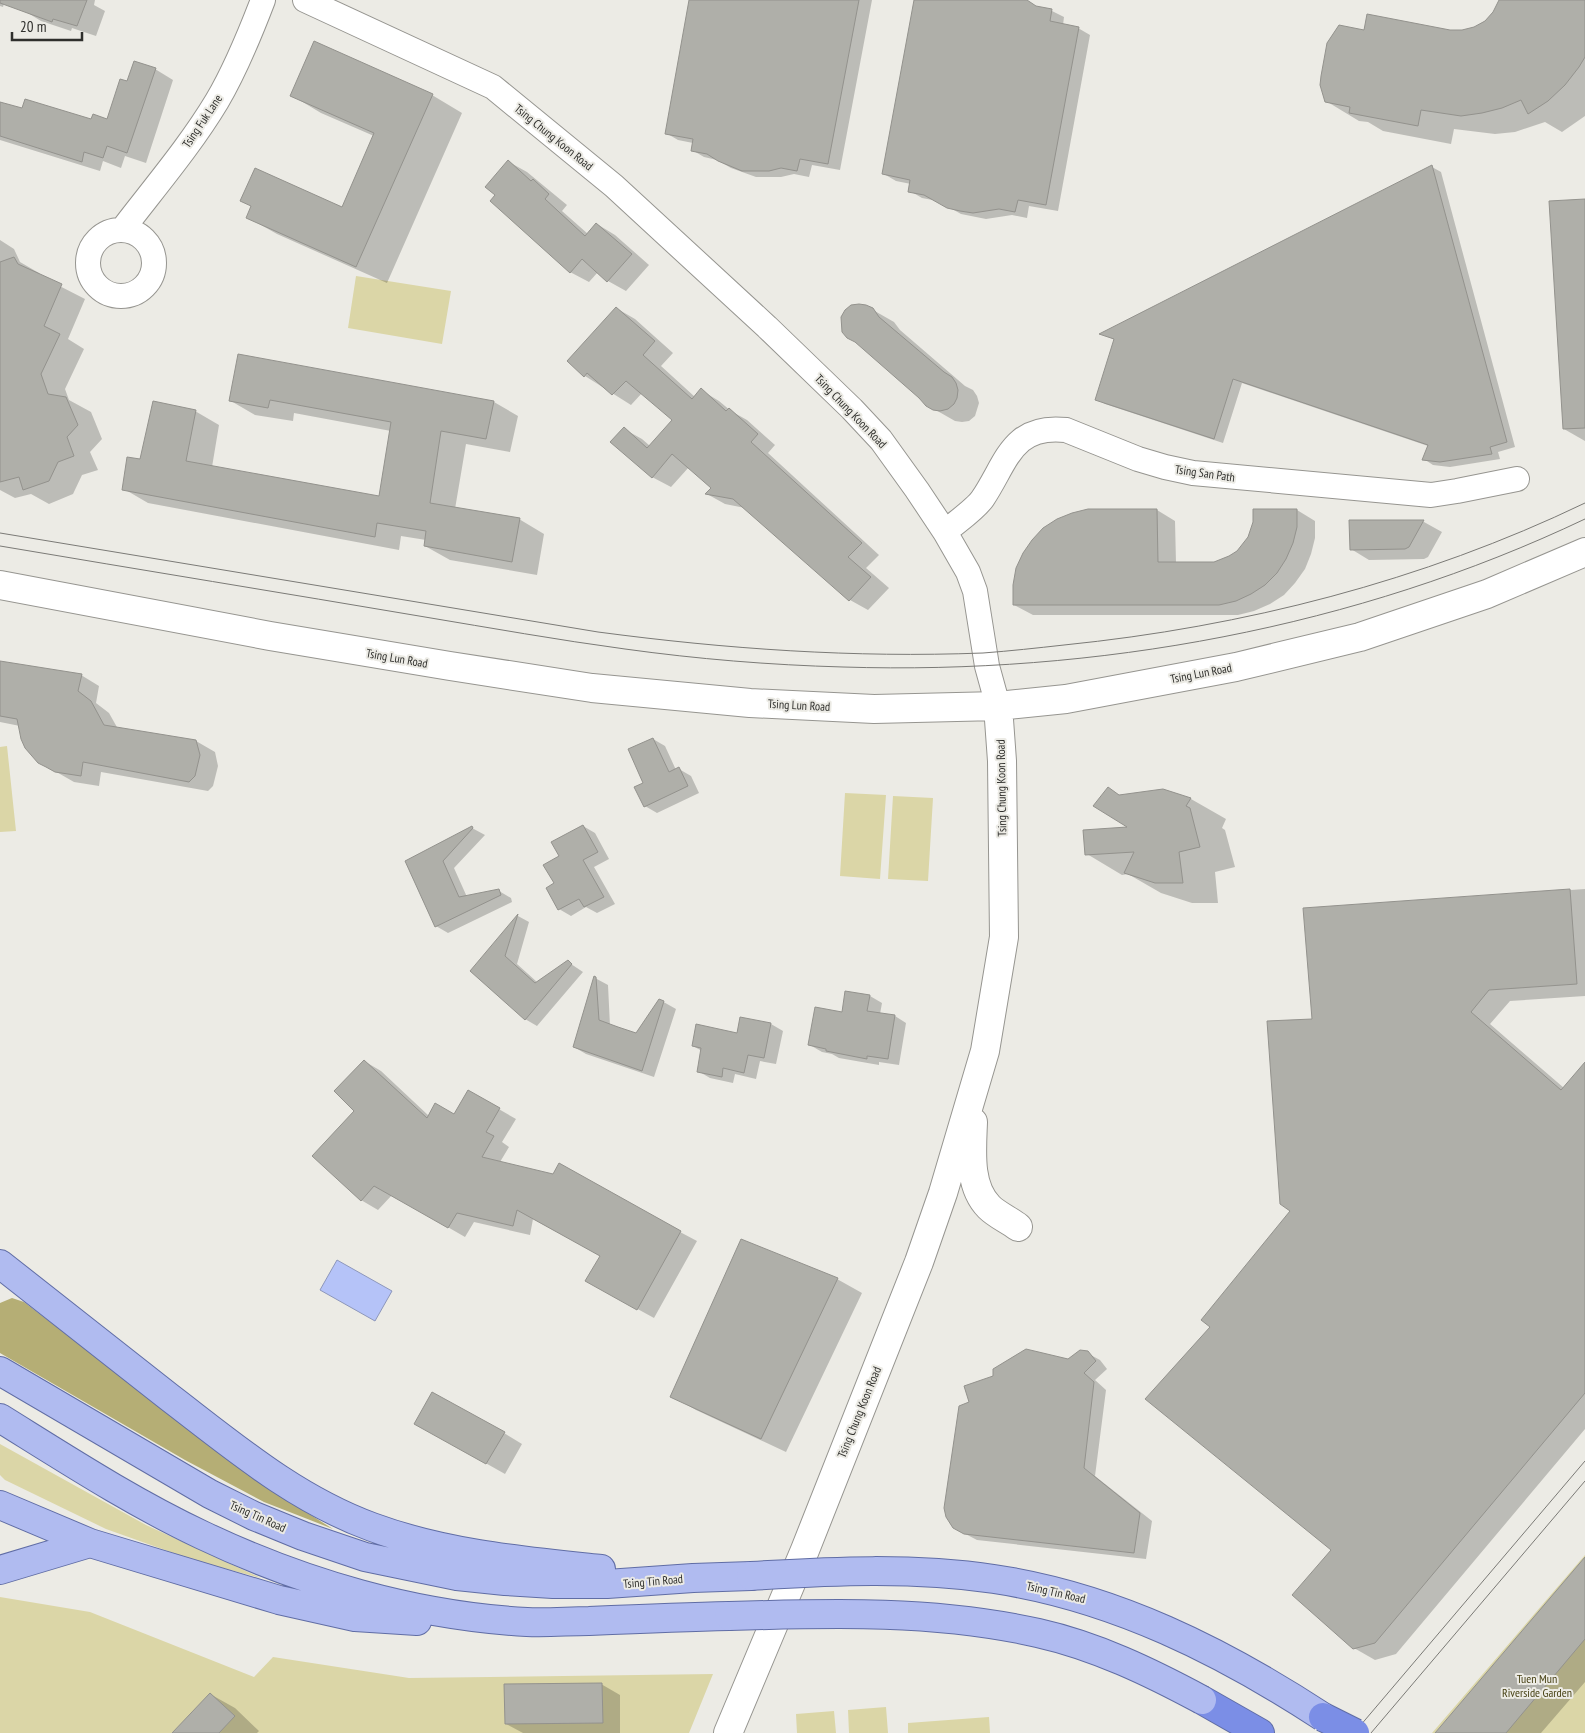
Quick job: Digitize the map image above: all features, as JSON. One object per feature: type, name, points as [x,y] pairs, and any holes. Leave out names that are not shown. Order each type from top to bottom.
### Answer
[{"type":"highway","points":[[1202,1700],[1244,1733]]},
{"type":"highway","points":[[1202,1700],[1260,1733]]},
{"type":"highway","points":[[1332,1725],[1355,1733]]},
{"type":"main road","points":[[0,1264],[239,1451],[294,1489],[331,1510],[372,1527],[416,1541],[466,1552],[520,1560],[693,1578]]},
{"type":"main road","name":"Tsing Tin Road","points":[[2,1372],[210,1494],[254,1516],[303,1536],[365,1556],[457,1576],[553,1584],[606,1584],[837,1571],[942,1573],[994,1579],[1050,1590],[1096,1602],[1144,1620],[1196,1643],[1245,1668],[1332,1725]]},
{"type":"main road","points":[[0,1418],[102,1481],[150,1508],[202,1535],[296,1574],[358,1594],[420,1608],[481,1618],[529,1622]]},
{"type":"main road","points":[[0,1505],[90,1544],[279,1600],[355,1616],[450,1624],[845,1612],[896,1614],[993,1624],[1039,1633],[1081,1645],[1122,1660],[1202,1700]]},
{"type":"main road","points":[[0,1570],[90,1544]]},
{"type":"street","name":"Tsing Fuk Lane","points":[[122,230],[204,122],[238,60],[263,0]]},
{"type":"street","name":"Tsing Chung Koon Road","points":[[305,0],[493,87],[614,186],[768,327],[881,440],[945,532],[968,572],[975,591],[986,666],[998,706],[1002,761],[1004,938],[985,1051],[919,1262],[805,1550],[728,1733]]},
{"type":"street","name":"Tsing San Path","points":[[945,532],[982,500],[1012,448],[1030,434],[1042,430],[1054,429],[1073,433],[1138,460],[1165,467],[1220,476],[1431,494],[1517,479]]},
{"type":"street","name":"Tsing Lun Road","points":[[0,585],[270,636],[592,688],[769,704],[874,709],[998,706],[1066,698],[1236,667],[1360,637],[1487,594],[1585,552]]},
{"type":"street","name":"Tsing Chung Koon Road","points":[[974,1086],[972,1154],[977,1190],[989,1207],[1018,1227]]},
{"type":"green space","points":[[356,276],[451,291],[442,344],[348,328]]},
{"type":"green space","points":[[7,746],[16,831],[0,832],[0,747]]},
{"type":"green space","points":[[845,793],[886,795],[880,879],[840,876]]},
{"type":"green space","points":[[893,796],[933,798],[928,881],[888,879]]},
{"type":"green space","points":[[0,1444],[146,1525],[261,1578],[193,1560],[106,1529],[5,1480],[0,1475]]},
{"type":"green space","name":"Tuen Mun Riverside Garden","points":[[1585,1555],[1585,1733],[1432,1733]]},
{"type":"green space","points":[[0,1597],[90,1612],[254,1677],[273,1657],[409,1678],[713,1674],[689,1733],[0,1733]]},
{"type":"green space","points":[[886,1707],[888,1733],[849,1733],[848,1710]]},
{"type":"green space","points":[[834,1711],[836,1733],[797,1733],[796,1714]]},
{"type":"green space","points":[[989,1717],[990,1733],[908,1733],[908,1723]]},
{"type":"shaded area","points":[[12,1298],[24,1302],[271,1490],[333,1529],[264,1502],[185,1460],[0,1353],[0,1303]]},
{"type":"water","points":[[337,1260],[392,1291],[375,1321],[320,1290]]},
{"type":"building","points":[[0,0],[87,0],[77,26],[53,19],[52,22],[0,3]]},
{"type":"building","points":[[689,0],[859,0],[828,164],[800,159],[797,171],[781,168],[769,171],[742,171],[707,154],[691,151],[693,139],[665,134]]},
{"type":"building","points":[[914,0],[1027,0],[1036,6],[1052,9],[1050,21],[1079,27],[1046,205],[1018,200],[1015,212],[999,209],[973,213],[960,211],[947,208],[924,195],[908,192],[910,180],[882,174]]},
{"type":"building","points":[[1499,0],[1585,0],[1585,57],[1565,85],[1548,101],[1528,114],[1521,100],[1502,108],[1461,116],[1421,110],[1418,126],[1349,113],[1350,107],[1325,102],[1320,85],[1327,43],[1339,25],[1364,30],[1367,14],[1450,30],[1462,30],[1474,27],[1485,21],[1493,12]]},
{"type":"building","points":[[314,41],[433,94],[356,267],[246,218],[251,206],[240,201],[255,168],[342,207],[374,133],[290,96]]},
{"type":"building","points":[[134,61],[156,68],[127,153],[107,146],[103,158],[84,152],[82,162],[0,136],[0,102],[22,108],[25,99],[91,119],[93,114],[107,119],[120,79],[127,81]]},
{"type":"building","points":[[508,160],[549,194],[545,199],[585,236],[596,223],[632,254],[607,282],[582,259],[570,273],[490,201],[495,195],[485,187]]},
{"type":"building","points":[[1432,165],[1507,442],[1490,447],[1492,454],[1440,462],[1422,460],[1428,445],[1233,379],[1214,439],[1095,400],[1114,339],[1099,334]]},
{"type":"building","points":[[1585,199],[1585,428],[1563,429],[1549,201]]},
{"type":"building","points":[[14,257],[18,264],[62,284],[44,326],[60,334],[41,374],[48,394],[66,397],[78,425],[67,437],[74,456],[58,462],[49,481],[23,490],[19,477],[0,482],[0,262]]},
{"type":"building","points":[[859,304],[873,308],[879,317],[952,377],[958,390],[954,404],[948,409],[940,411],[926,406],[855,342],[847,338],[842,332],[841,317],[851,305]]},
{"type":"building","points":[[616,307],[655,341],[643,355],[692,399],[701,388],[726,411],[729,408],[758,434],[751,442],[862,543],[848,557],[871,577],[849,601],[733,499],[705,494],[711,488],[672,454],[652,478],[610,442],[624,427],[647,448],[672,420],[626,381],[612,395],[587,373],[584,377],[567,361]]},
{"type":"building","points":[[238,354],[494,401],[486,439],[441,431],[430,503],[520,518],[512,562],[424,546],[426,531],[377,523],[375,537],[122,490],[127,457],[140,459],[153,401],[196,410],[186,461],[379,496],[391,422],[270,400],[268,408],[229,401]]},
{"type":"building","points":[[1088,509],[1157,509],[1158,562],[1214,562],[1229,556],[1237,551],[1248,537],[1253,522],[1253,509],[1297,509],[1297,527],[1293,543],[1277,573],[1265,585],[1236,601],[1219,605],[1013,605],[1013,585],[1016,568],[1032,540],[1043,528],[1057,519]]},
{"type":"building","points":[[1349,520],[1424,520],[1409,547],[1405,549],[1350,550]]},
{"type":"building","points":[[0,661],[82,674],[78,691],[91,701],[104,725],[196,740],[200,755],[195,776],[189,782],[83,762],[81,776],[55,772],[38,763],[25,748],[17,719],[0,716]]},
{"type":"building","points":[[653,738],[669,772],[679,767],[688,786],[644,807],[634,787],[643,783],[628,749]]},
{"type":"building","points":[[1108,787],[1119,795],[1163,789],[1191,798],[1186,806],[1190,808],[1200,847],[1179,852],[1183,883],[1155,883],[1124,873],[1134,852],[1085,855],[1083,830],[1127,827],[1093,806]]},
{"type":"building","points":[[583,825],[598,852],[583,860],[604,897],[584,907],[579,899],[558,910],[546,888],[554,883],[543,865],[559,856],[551,842]]},
{"type":"building","points":[[472,826],[473,828],[443,861],[459,897],[499,889],[501,895],[435,927],[405,861]]},
{"type":"building","points":[[1570,889],[1577,984],[1489,990],[1471,1012],[1561,1090],[1585,1062],[1585,1393],[1375,1643],[1353,1649],[1292,1595],[1331,1550],[1145,1399],[1210,1327],[1201,1320],[1290,1211],[1280,1204],[1267,1021],[1312,1019],[1303,908]]},
{"type":"building","points":[[518,914],[505,956],[535,983],[568,960],[572,964],[525,1020],[470,971]]},
{"type":"building","points":[[594,976],[596,977],[599,1020],[618,1027],[636,1033],[659,999],[664,1001],[642,1071],[573,1047]]},
{"type":"building","points":[[845,991],[870,995],[867,1011],[895,1015],[888,1059],[867,1056],[867,1059],[826,1051],[826,1049],[808,1045],[815,1007],[842,1012]]},
{"type":"building","points":[[740,1017],[771,1023],[764,1058],[748,1055],[744,1073],[723,1068],[722,1077],[697,1072],[701,1048],[692,1046],[696,1024],[737,1033]]},
{"type":"building","points":[[364,1060],[427,1118],[435,1103],[454,1114],[468,1090],[500,1108],[486,1132],[494,1136],[482,1157],[553,1174],[559,1163],[681,1231],[637,1310],[585,1281],[600,1256],[517,1210],[513,1226],[457,1213],[448,1228],[374,1186],[361,1201],[312,1156],[354,1111],[334,1091]]},
{"type":"building","points":[[741,1239],[838,1278],[761,1439],[670,1397]]},
{"type":"building","points":[[1026,1349],[1068,1359],[1080,1350],[1088,1351],[1096,1361],[1084,1373],[1094,1382],[1084,1468],[1140,1513],[1134,1553],[964,1534],[953,1528],[946,1517],[944,1508],[959,1406],[969,1402],[964,1386],[993,1376],[993,1369]]},
{"type":"building","points":[[432,1392],[505,1432],[486,1464],[414,1424]]},
{"type":"building","name":"Tuen Mun Riverside Garden","points":[[1585,1557],[1585,1639],[1506,1733],[1435,1733]]},
{"type":"building","points":[[602,1683],[603,1723],[505,1724],[504,1684]]},
{"type":"building","points":[[210,1693],[235,1716],[219,1733],[172,1733]]},
{"type":"tram line","points":[[0,533],[598,632],[790,651],[935,654],[983,653],[1131,637],[1265,613],[1331,596],[1460,556],[1523,531],[1585,503]]},
{"type":"tram line","points":[[0,546],[525,634],[652,653],[788,665],[938,667],[1033,663],[1129,652],[1223,637],[1316,616],[1408,589],[1498,557],[1585,519]]},
{"type":"tram line","points":[[1354,1733],[1585,1461]]},
{"type":"tram line","points":[[1371,1733],[1585,1481]]}]
